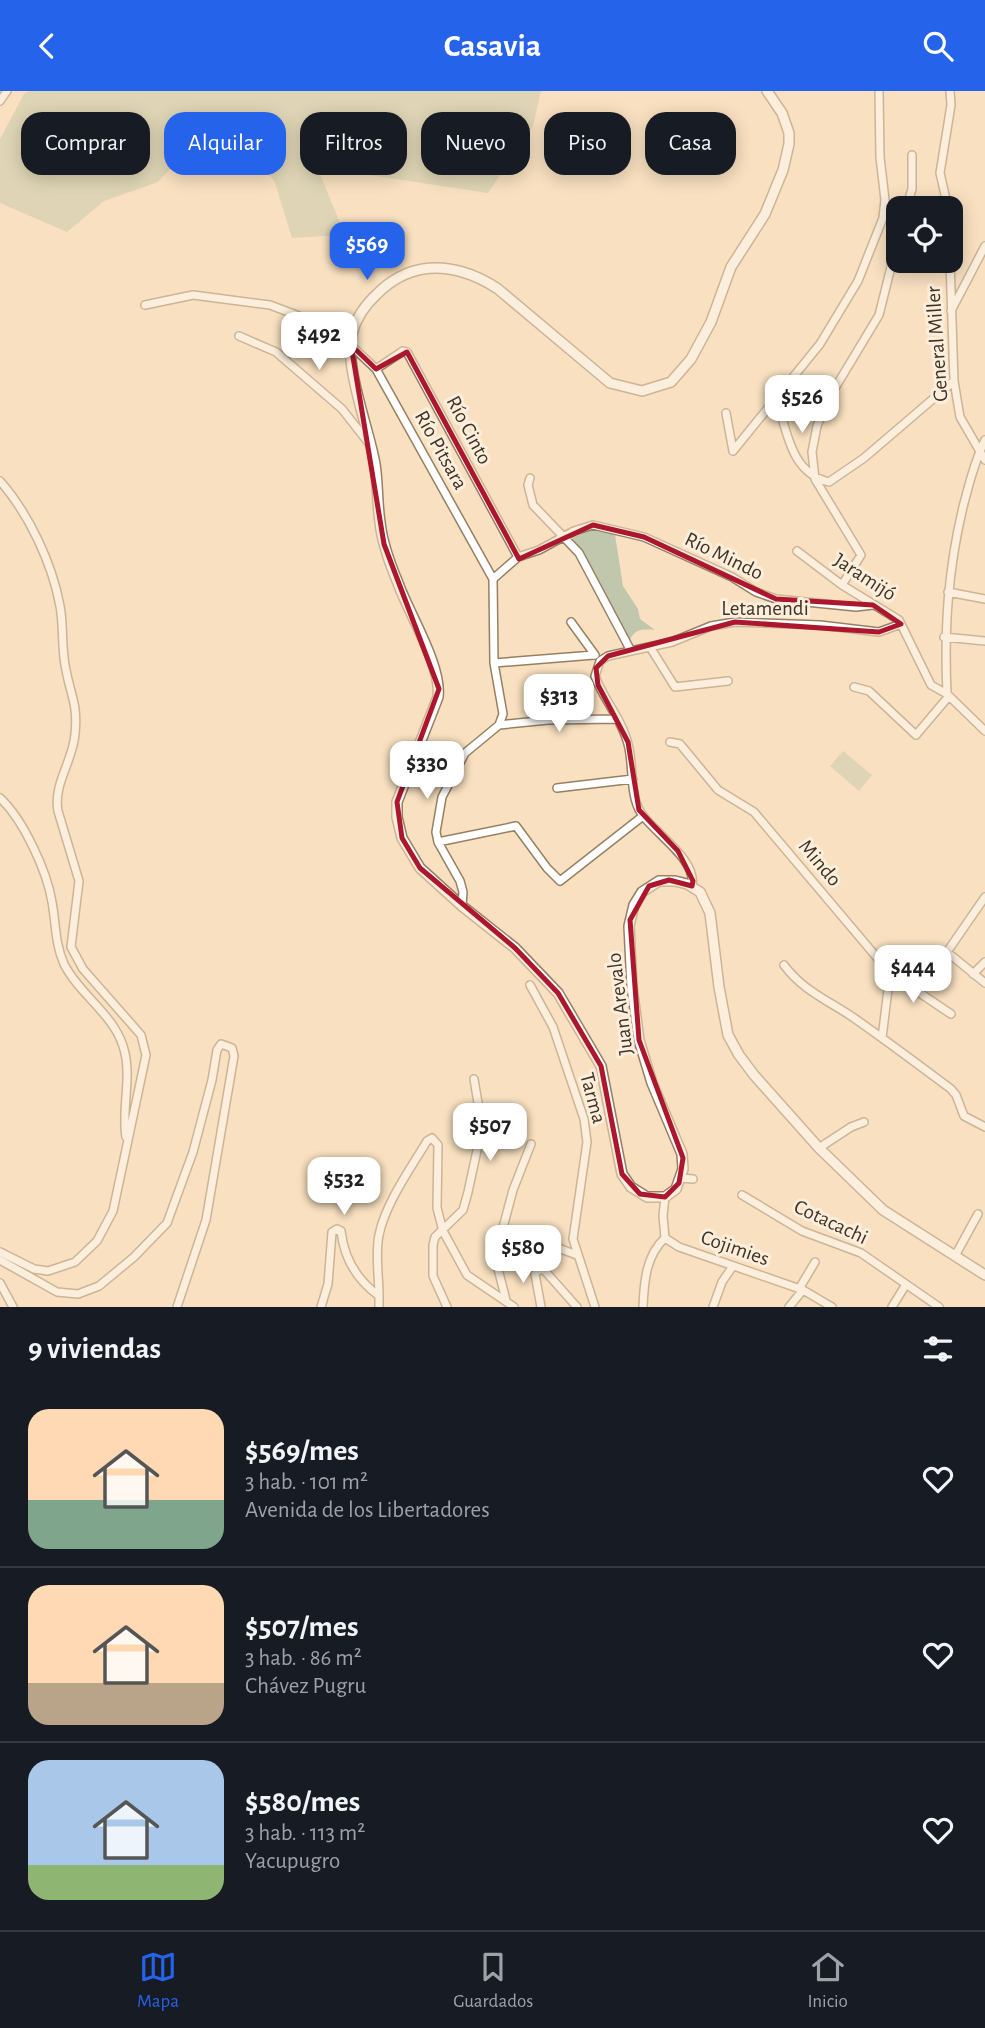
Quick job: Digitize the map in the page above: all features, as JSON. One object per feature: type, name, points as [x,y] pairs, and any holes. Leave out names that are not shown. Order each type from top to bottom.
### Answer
[{"type":"street","points":[[0,101],[7,91]]},
{"type":"street","points":[[693,1179],[681,1178],[676,1189],[665,1197],[654,1198],[640,1194],[631,1187],[622,1174],[601,1066],[558,993],[515,948],[420,868],[408,849],[399,825],[397,802],[439,689],[435,671],[398,585],[384,544],[371,446],[355,379],[351,345],[358,318],[382,289],[412,272],[429,268],[446,269],[470,274],[498,289],[610,383],[642,391],[653,390],[671,382],[691,359],[712,322],[731,267],[765,214],[783,170],[789,133],[782,113],[767,91]]},
{"type":"street","points":[[726,413],[733,451],[820,344],[858,281],[883,218],[885,199],[880,157],[879,91]]},
{"type":"street","points":[[945,196],[940,173],[951,105],[950,91]]},
{"type":"street","points":[[910,196],[912,155]]},
{"type":"street","points":[[951,311],[985,246]]},
{"type":"street","points":[[815,479],[813,452],[817,426],[826,403],[880,315],[890,273]]},
{"type":"street","name":"General Miller","points":[[950,273],[954,381],[960,417],[985,460]]},
{"type":"street","name":"Río Pitsara","points":[[145,305],[193,295],[270,305],[329,330],[351,345],[376,369],[493,579]]},
{"type":"street","points":[[239,336],[276,352],[342,409],[371,446]]},
{"type":"street","name":"Río Cinto","points":[[376,369],[403,351],[407,352],[518,557]]},
{"type":"street","points":[[815,479],[829,482],[864,459],[954,381]]},
{"type":"street","points":[[777,400],[795,457],[815,479],[861,555],[842,585]]},
{"type":"street","points":[[854,687],[869,691],[916,735],[948,695],[944,637],[953,550],[968,485],[985,440]]},
{"type":"street","points":[[530,478],[528,485],[533,505],[579,553],[631,651]]},
{"type":"street","points":[[0,481],[13,497],[48,558],[60,608],[66,672],[77,711],[73,749],[59,786],[57,800],[79,881],[71,947],[83,969],[141,1035],[146,1055],[113,1210],[97,1241],[75,1262],[48,1271],[34,1269],[0,1252]]},
{"type":"street","name":"Río Mindo","points":[[493,579],[518,557],[540,550],[564,536],[593,525],[643,537],[732,577],[756,592],[776,599],[856,607],[873,605]]},
{"type":"street","name":"Jaramijó","points":[[797,551],[842,585],[894,617],[901,624],[931,685],[948,695],[985,731]]},
{"type":"street","points":[[462,906],[463,892],[460,881],[438,842],[436,832],[442,797],[453,774],[466,754],[499,725],[503,714],[494,663],[493,579]]},
{"type":"street","points":[[948,592],[985,599]]},
{"type":"street","points":[[571,622],[597,661],[598,685],[628,742],[636,802],[643,816],[678,851],[692,876],[692,886],[703,896],[712,919],[719,987],[728,1035],[739,1055],[819,1148],[858,1188],[883,1210],[985,1275]]},
{"type":"street","name":"Letamendi","points":[[494,663],[597,661],[608,656],[672,642],[711,626],[735,622],[820,625],[879,632],[901,624]]},
{"type":"street","points":[[944,637],[985,641]]},
{"type":"street","points":[[650,647],[672,685],[677,688],[728,681]]},
{"type":"street","points":[[499,725],[548,720],[617,719]]},
{"type":"street","name":"Mindo","points":[[670,742],[680,744],[724,795],[754,812],[890,973],[951,1014]]},
{"type":"street","points":[[557,789],[633,779]]},
{"type":"street","points":[[0,798],[23,829],[44,874],[52,898],[56,943],[65,965],[110,1024],[123,1046],[127,1063],[125,1132],[128,1141]]},
{"type":"street","points":[[438,842],[516,826],[560,881],[643,816]]},
{"type":"street","name":"Juan Arevalo","points":[[681,1178],[684,1166],[682,1154],[652,1083],[639,1040],[632,987],[629,926],[634,905],[649,886],[670,880],[692,886]]},
{"type":"street","points":[[985,897],[947,952],[985,982]]},
{"type":"street","points":[[974,974],[983,964],[985,955]]},
{"type":"street","points":[[784,965],[797,981],[810,991],[882,1038],[951,1089],[964,1116],[985,1127]]},
{"type":"street","points":[[882,1038],[890,973]]},
{"type":"street","name":"Tarma","points":[[530,985],[553,1027],[584,1119],[587,1142],[573,1239],[595,1307]]},
{"type":"street","points":[[0,1260],[57,1292],[78,1294],[99,1286],[134,1257],[167,1223],[193,1152],[217,1050],[221,1044],[226,1044],[232,1048],[234,1056],[206,1220],[177,1307]]},
{"type":"street","points":[[447,1307],[433,1276],[433,1245],[435,1237],[463,1210],[480,1146],[482,1127],[474,1079]]},
{"type":"street","points":[[819,1148],[851,1127],[864,1122]]},
{"type":"street","points":[[379,1307],[379,1236],[384,1219],[402,1182],[432,1138],[438,1145],[437,1207],[443,1231],[467,1275],[514,1307]]},
{"type":"street","points":[[507,1300],[496,1261],[497,1250],[513,1190],[531,1144]]},
{"type":"street","name":"Cotacachi","points":[[742,1195],[802,1231],[861,1253],[939,1307]]},
{"type":"street","points":[[643,1307],[648,1265],[652,1254],[665,1238],[665,1197]]},
{"type":"street","points":[[955,1256],[978,1214]]},
{"type":"street","points":[[321,1307],[328,1285],[332,1232],[337,1229],[341,1231],[341,1243],[349,1263],[360,1279],[379,1296]]},
{"type":"street","name":"Cojimies","points":[[665,1238],[679,1247],[801,1290],[832,1307]]},
{"type":"street","points":[[541,1307],[535,1274],[540,1270],[546,1250],[558,1248],[577,1255]]},
{"type":"street","points":[[789,1307],[815,1262]]},
{"type":"street","points":[[713,1307],[722,1282],[733,1266]]},
{"type":"street","points":[[540,1270],[577,1307]]},
{"type":"street","points":[[0,1283],[13,1307]]},
{"type":"street","points":[[892,1307],[905,1286]]},
{"type":"highlighted area","points":[[351,345],[376,369],[407,352],[519,559],[593,525],[644,537],[776,599],[873,605],[901,624],[879,632],[735,622],[608,656],[596,668],[598,685],[628,742],[639,810],[678,851],[693,881],[692,886],[669,880],[649,886],[630,920],[639,1040],[683,1158],[679,1183],[665,1197],[640,1194],[622,1174],[601,1066],[558,993],[515,948],[420,868],[402,838],[397,802],[439,689],[384,544]]},
{"type":"green space","points":[[29,91],[541,91],[530,130],[530,112],[421,112],[421,175],[500,175],[488,193],[370,175],[407,175],[407,112],[300,112],[300,175],[320,175],[345,235],[292,238],[274,180],[269,175],[286,175],[286,112],[164,112],[164,175],[158,182],[104,201],[67,232],[0,203],[0,139],[24,94]]},
{"type":"green space","points":[[601,529],[615,535],[623,586],[638,609],[640,619],[655,630],[639,631],[629,641],[572,537],[585,530]]},
{"type":"green space","points":[[843,751],[872,775],[859,791],[830,766]]}]
